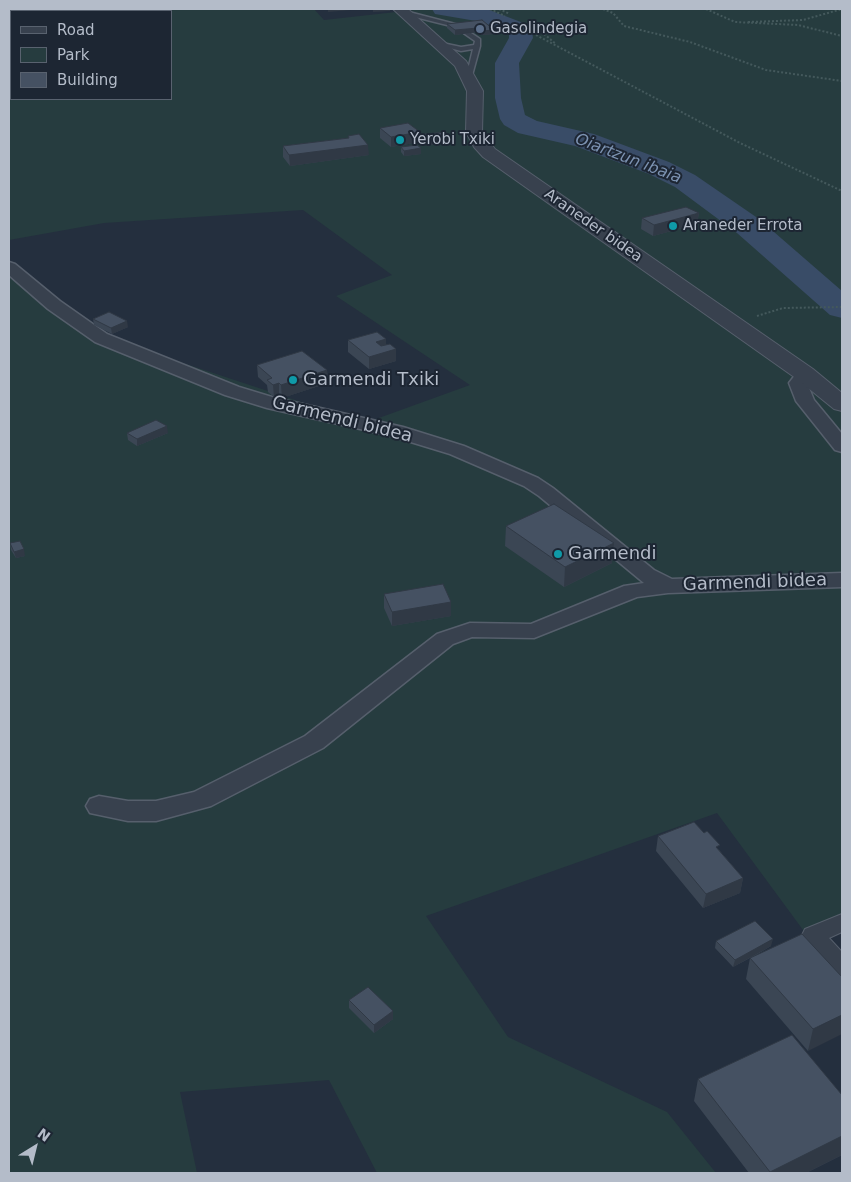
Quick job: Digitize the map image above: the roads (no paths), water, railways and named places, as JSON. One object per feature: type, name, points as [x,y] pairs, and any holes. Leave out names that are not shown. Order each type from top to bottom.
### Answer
[{"type":"street","name":"Araneder bidea","points":[[407,15],[461,64],[475,91],[474,132],[480,143],[489,153],[805,374],[842,404]]},
{"type":"street","name":"Garmendi bidea","points":[[9,267],[54,305],[101,338],[232,391],[267,402],[405,434],[457,450],[524,479],[546,492],[646,575],[668,586]]},
{"type":"street","points":[[805,374],[798,383],[805,401],[842,446]]},
{"type":"street","name":"Garmendi bidea","points":[[99,806],[128,811],[156,810],[202,799],[314,742],[445,639],[470,630],[534,631],[632,591],[668,586],[842,580]]},
{"type":"street","points":[[842,923],[813,935],[842,967]]},
{"type":"lane","points":[[407,15],[441,22]]},
{"type":"lane","points":[[407,15],[457,26],[478,40],[469,78]]},
{"type":"lane","points":[[442,45],[461,49],[477,46]]},
{"type":"waterway","name":"Oiartzun ibaia","points":[[443,9],[487,16],[520,31],[521,38],[507,63],[508,98],[513,119],[528,127],[584,140],[659,168],[685,181],[748,226],[842,308]]},
{"type":"place","name":"Gasolindegia","points":[[480,29]]},
{"type":"place","name":"Yerobi Txiki","points":[[400,140]]},
{"type":"place","name":"Araneder Errota","points":[[673,226]]},
{"type":"place","name":"Garmendi Txiki","points":[[293,380]]},
{"type":"place","name":"Garmendi","points":[[558,554]]}]
